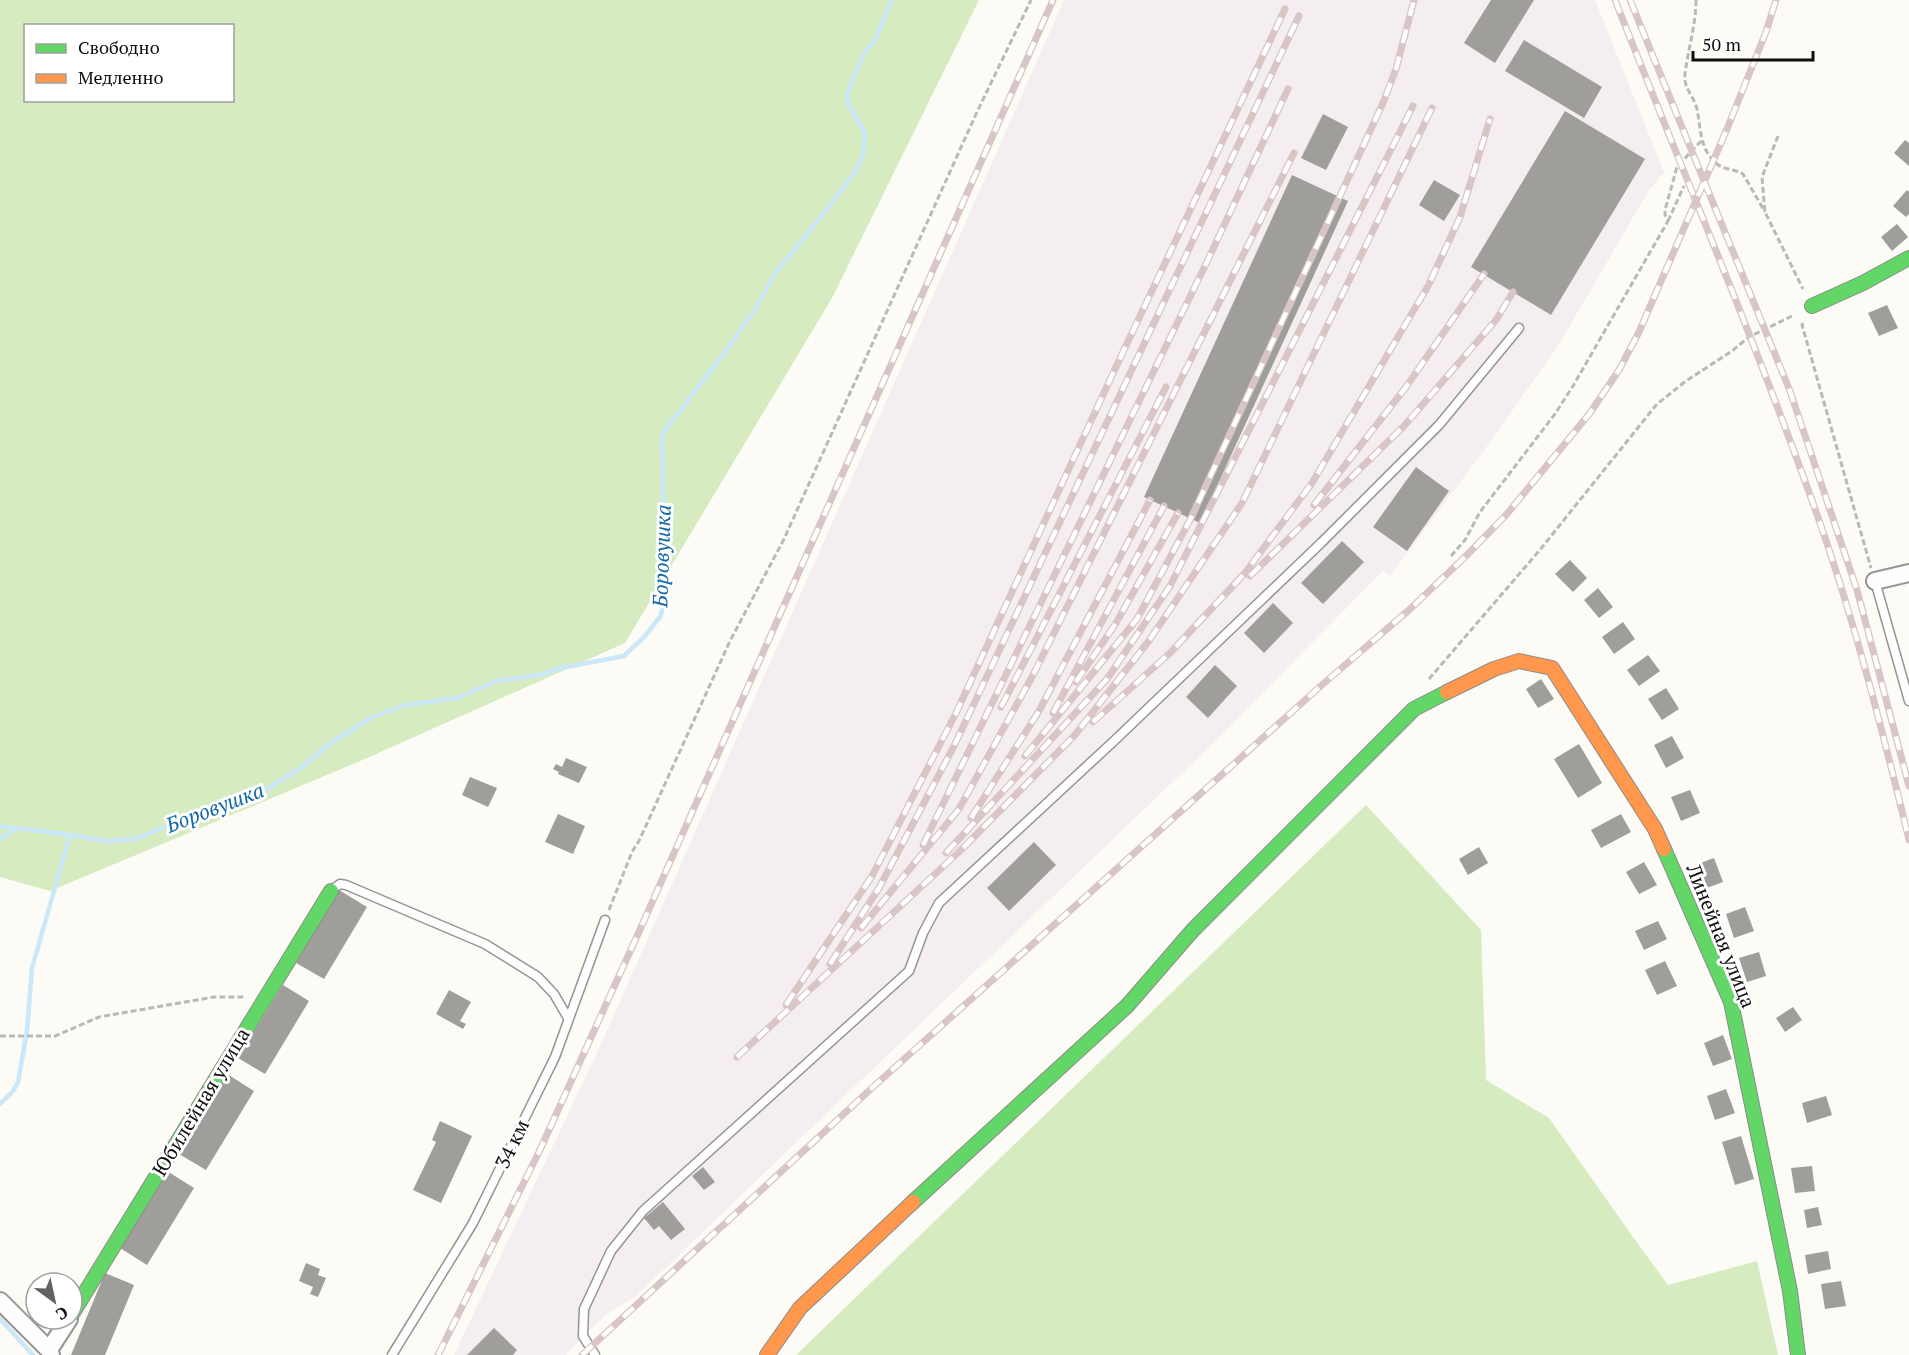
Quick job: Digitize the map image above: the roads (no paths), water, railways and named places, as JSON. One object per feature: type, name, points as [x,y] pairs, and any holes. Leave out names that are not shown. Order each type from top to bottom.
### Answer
[{"type":"street","points":[[1812,306],[1863,283],[1909,258]]},
{"type":"street","points":[[1875,581],[1909,573]]},
{"type":"street","name":"Линейная улица","points":[[766,1355],[800,1308],[994,1126],[1127,1006],[1193,930],[1414,709],[1494,669],[1519,661],[1552,668],[1656,829],[1731,1002],[1790,1291],[1798,1355]]},
{"type":"street","name":"Юбилейная улица","points":[[84,1294],[331,891]]},
{"type":"street","points":[[0,1301],[50,1353],[62,1331]]},
{"type":"lane","points":[[595,1355],[583,1336],[584,1309],[611,1251],[644,1211],[909,971],[923,933],[939,903],[1115,740],[1321,543],[1439,425],[1519,328]]},
{"type":"lane","points":[[1875,581],[1909,701]]},
{"type":"lane","points":[[331,891],[340,884],[346,885],[485,944],[538,977],[555,994],[568,1018]]},
{"type":"lane","name":"34 км","points":[[392,1355],[473,1223],[555,1057],[605,920]]},
{"type":"waterway","name":"Боровушка","points":[[0,826],[105,841],[135,839],[266,790],[302,767],[331,743],[372,717],[406,705],[457,698],[497,681],[540,675],[561,668],[624,656],[645,636],[660,617],[664,606],[662,440],[664,431],[723,355],[756,308],[776,272],[855,172],[863,155],[865,133],[849,106],[847,96],[865,52],[875,40],[892,0]]},
{"type":"waterway","points":[[0,839],[15,829]]},
{"type":"waterway","points":[[0,1104],[13,1091],[18,1082],[27,1031],[32,968],[70,835]]},
{"type":"waterway","points":[[0,1319],[33,1355]]},
{"type":"railway","points":[[438,1355],[539,1152],[638,934],[1053,0]]},
{"type":"railway","points":[[1025,756],[1137,619],[1191,518],[1383,103],[1396,69],[1414,0]]},
{"type":"railway","points":[[1615,0],[1763,370],[1825,537],[1864,666],[1909,840]]},
{"type":"railway","points":[[1630,0],[1790,391],[1857,590],[1909,786]]},
{"type":"railway","points":[[582,1355],[873,1087],[1323,684],[1409,610],[1506,515],[1590,413],[1619,370],[1639,332],[1727,129],[1766,32],[1776,0]]},
{"type":"railway","points":[[786,1005],[872,876],[956,713],[1285,9]]},
{"type":"railway","points":[[830,964],[879,888],[954,746],[1299,16]]},
{"type":"railway","points":[[923,845],[1204,268],[1288,89]]},
{"type":"railway","points":[[946,853],[1107,679],[1170,586],[1413,106]]},
{"type":"railway","points":[[737,1057],[961,850],[1074,736],[1148,642],[1242,503],[1432,108]]},
{"type":"railway","points":[[1093,722],[1170,653],[1245,573],[1312,483],[1428,286],[1460,217],[1490,119]]},
{"type":"railway","points":[[861,928],[959,809],[1032,677],[1294,153]]},
{"type":"railway","points":[[1314,505],[1406,387],[1484,274]]},
{"type":"railway","points":[[1250,576],[1404,426],[1496,320],[1513,292]]},
{"type":"railway","points":[[1001,707],[1166,387]]},
{"type":"railway","points":[[971,818],[1039,711],[1150,500]]},
{"type":"railway","points":[[1053,713],[1164,506]]},
{"type":"railway","points":[[1076,682],[1116,623],[1178,513]]}]
